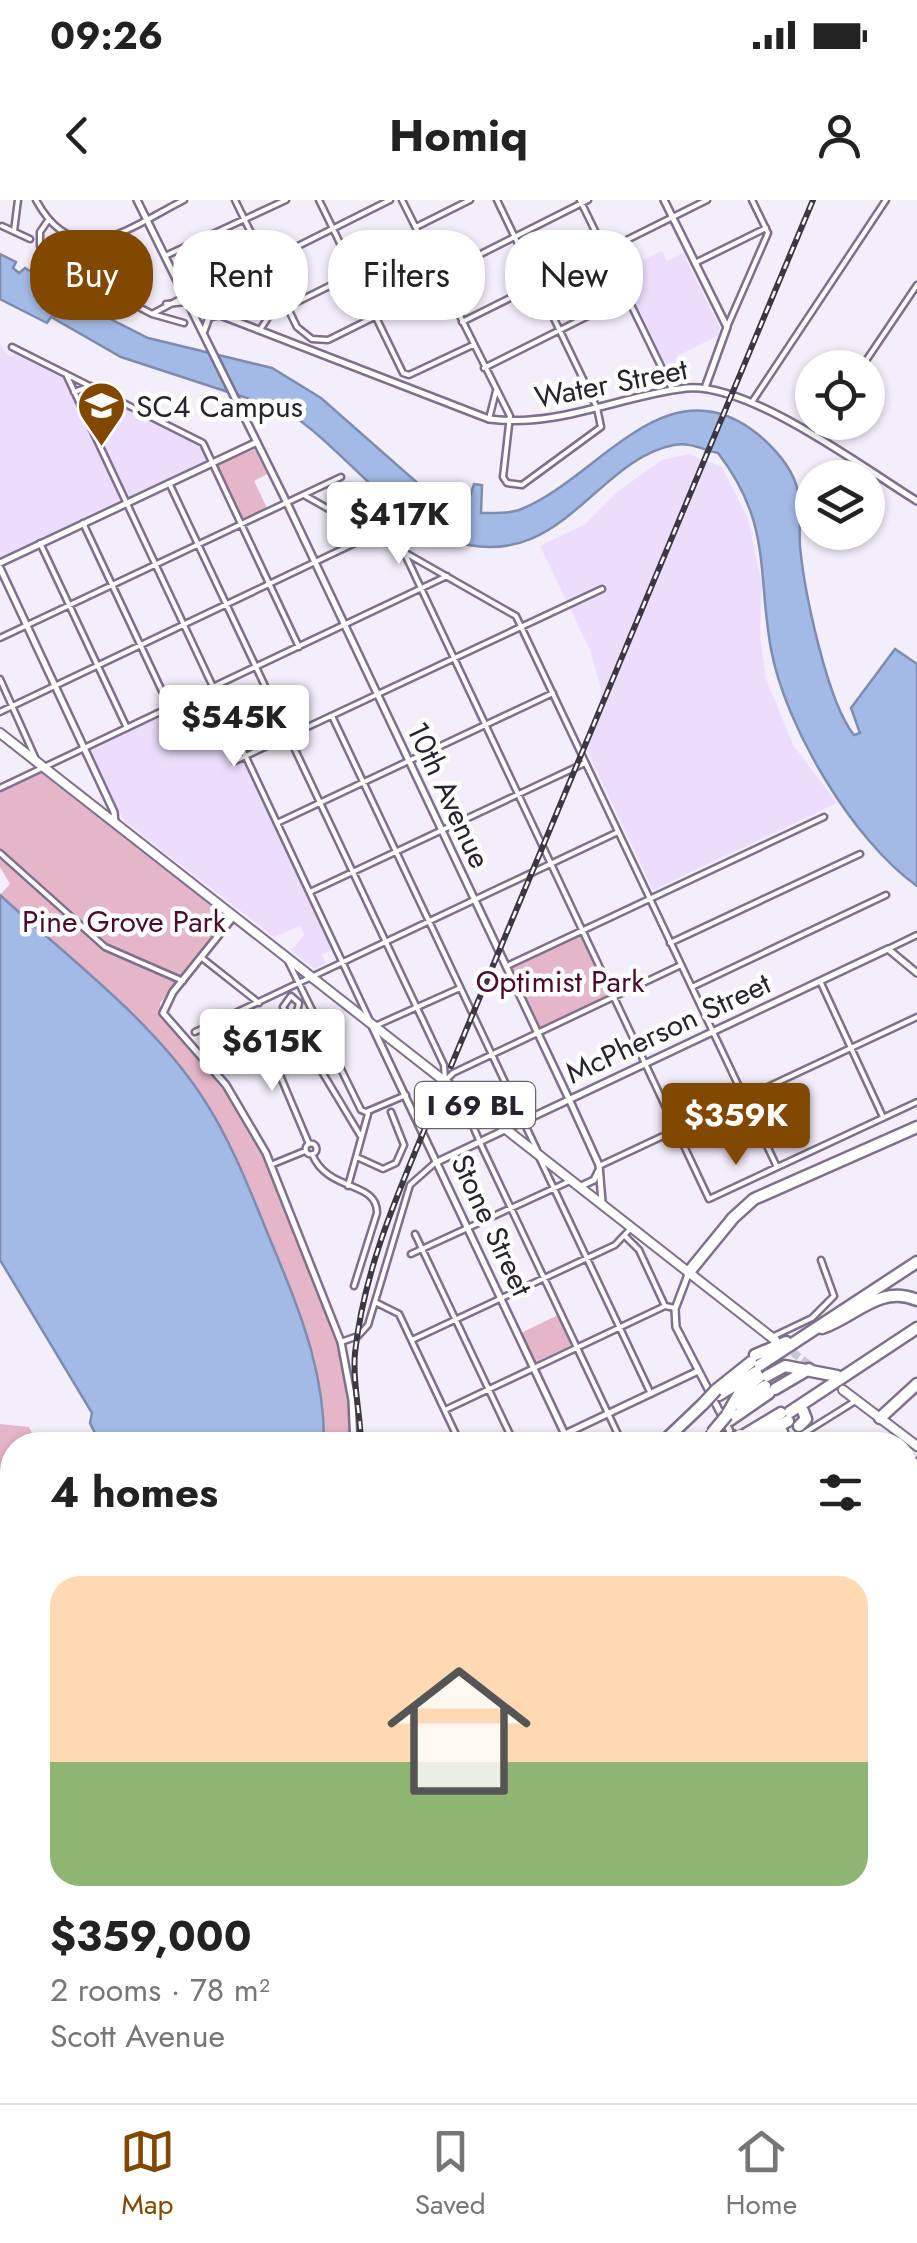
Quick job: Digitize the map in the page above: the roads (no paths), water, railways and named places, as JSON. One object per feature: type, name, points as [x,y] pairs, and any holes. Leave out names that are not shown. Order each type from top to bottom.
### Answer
[{"type":"highway","points":[[690,1272],[732,1218],[754,1199],[917,1127]]},
{"type":"highway","points":[[714,1432],[791,1338],[917,1262]]},
{"type":"highway","points":[[791,1338],[836,1323],[881,1297],[899,1294],[917,1300]]},
{"type":"highway","points":[[777,1432],[842,1375],[917,1328]]},
{"type":"highway","points":[[673,1432],[718,1393],[761,1373],[785,1366],[809,1369],[826,1377],[842,1375]]},
{"type":"highway","points":[[718,1393],[728,1379],[809,1369]]},
{"type":"highway","points":[[728,1416],[740,1392],[761,1373]]},
{"type":"highway","points":[[880,1418],[917,1384]]},
{"type":"highway","points":[[758,1432],[795,1413]]},
{"type":"main road","name":"I 69 BL","points":[[0,733],[690,1272],[791,1338]]},
{"type":"main road","points":[[844,1390],[898,1432]]},
{"type":"street","points":[[14,231],[18,200]]},
{"type":"street","points":[[36,200],[68,236],[90,241],[184,200]]},
{"type":"street","name":"10th Avenue","points":[[138,200],[173,273]]},
{"type":"street","points":[[235,200],[250,230]]},
{"type":"street","points":[[165,256],[286,200]]},
{"type":"street","points":[[319,200],[333,229]]},
{"type":"street","points":[[308,242],[390,200]]},
{"type":"street","points":[[402,200],[417,230]]},
{"type":"street","points":[[415,227],[470,200]]},
{"type":"street","points":[[496,200],[511,230]]},
{"type":"street","points":[[527,230],[588,200]]},
{"type":"street","points":[[664,200],[727,326]]},
{"type":"street","points":[[643,232],[706,200]]},
{"type":"street","points":[[705,388],[727,326],[767,236],[752,200]]},
{"type":"street","points":[[752,402],[886,200]]},
{"type":"street","points":[[581,202],[594,230]]},
{"type":"street","points":[[42,230],[49,219]]},
{"type":"street","points":[[2,226],[30,238]]},
{"type":"street","points":[[695,263],[766,228]]},
{"type":"street","points":[[873,350],[917,285]]},
{"type":"street","points":[[505,300],[462,322],[512,421],[503,477],[522,485],[601,430],[597,408],[555,320]]},
{"type":"street","points":[[153,314],[184,324]]},
{"type":"street","name":"10th Avenue","points":[[196,320],[569,1099],[599,1167],[602,1204]]},
{"type":"street","points":[[204,334],[208,320]]},
{"type":"street","name":"Water Street","points":[[236,320],[490,419],[512,421],[597,408],[673,390],[705,388],[752,402],[795,427]]},
{"type":"street","points":[[260,330],[266,320]]},
{"type":"street","points":[[294,320],[300,332],[323,342],[370,320]]},
{"type":"street","points":[[378,320],[406,375],[472,345]]},
{"type":"street","points":[[484,368],[580,320]]},
{"type":"street","points":[[638,320],[673,390]]},
{"type":"street","points":[[12,346],[202,443],[300,647]]},
{"type":"street","name":"Stone Street","points":[[66,374],[564,1432]]},
{"type":"street","points":[[74,392],[91,386]]},
{"type":"street","points":[[490,419],[496,391]]},
{"type":"street","name":"Water Street","points":[[817,440],[916,497]]},
{"type":"street","points":[[114,823],[114,812],[0,566],[258,442]]},
{"type":"street","points":[[0,638],[341,477]]},
{"type":"street","points":[[170,483],[444,1065],[445,1081],[492,1054],[681,965]]},
{"type":"street","points":[[304,495],[512,611],[777,1167]]},
{"type":"street","points":[[83,523],[170,708]]},
{"type":"street","points":[[0,712],[374,534]]},
{"type":"street","points":[[40,544],[127,728]]},
{"type":"street","points":[[402,550],[709,1199],[917,1102]]},
{"type":"street","points":[[0,788],[40,765],[85,749],[446,576]]},
{"type":"street","points":[[235,762],[602,589]]},
{"type":"street","points":[[0,679],[40,765]]},
{"type":"street","points":[[277,823],[553,694]]},
{"type":"street","points":[[332,716],[651,1394]]},
{"type":"street","points":[[310,892],[585,762]]},
{"type":"street","points":[[506,967],[824,817]]},
{"type":"street","points":[[195,1032],[618,832]]},
{"type":"street","points":[[0,853],[112,952],[183,982]]},
{"type":"street","points":[[670,944],[860,854]]},
{"type":"street","points":[[692,987],[886,895]]},
{"type":"street","points":[[234,916],[166,1002],[164,1013],[226,1085],[271,1165],[341,1342],[353,1432]]},
{"type":"street","name":"McPherson Street","points":[[437,1162],[917,935]]},
{"type":"street","points":[[888,949],[917,973]]},
{"type":"street","points":[[286,957],[361,1110],[369,1111],[406,1094]]},
{"type":"street","points":[[202,958],[259,1002]]},
{"type":"street","points":[[820,981],[883,1117]]},
{"type":"street","points":[[373,1025],[460,988]]},
{"type":"street","points":[[294,1024],[299,1003],[291,996],[283,1004],[294,1024],[360,1135]]},
{"type":"street","points":[[579,1187],[594,1180],[599,1167],[917,1017]]},
{"type":"street","points":[[248,1035],[274,1061],[309,1144],[316,1148],[312,1154]]},
{"type":"street","points":[[466,1098],[464,1105],[480,1142],[617,1432]]},
{"type":"street","points":[[348,1186],[360,1158],[360,1135],[369,1111]]},
{"type":"street","points":[[360,1158],[383,1169],[396,1164],[404,1145],[392,1112]]},
{"type":"street","points":[[271,1165],[305,1151],[309,1144]]},
{"type":"street","points":[[305,1151],[312,1154],[324,1175],[369,1193],[378,1207],[354,1286]]},
{"type":"street","points":[[341,1342],[363,1331],[376,1303],[410,1185],[437,1162]]},
{"type":"street","points":[[411,1254],[570,1180]]},
{"type":"street","points":[[412,1340],[588,1258],[625,1236],[632,1227]]},
{"type":"street","points":[[415,1234],[509,1432]]},
{"type":"street","points":[[625,1236],[639,1250],[665,1306]]},
{"type":"street","points":[[791,1338],[834,1292],[821,1260]]},
{"type":"street","points":[[690,1272],[676,1308],[676,1327],[696,1372],[733,1432]]},
{"type":"street","points":[[376,1303],[395,1310],[455,1432]]},
{"type":"street","points":[[444,1410],[665,1306],[676,1308]]},
{"type":"street","points":[[569,1432],[696,1372]]},
{"type":"street","points":[[806,1432],[857,1400]]},
{"type":"water","points":[[0,254],[16,262],[13,268],[19,273],[25,268],[30,271],[30,314],[0,299]]},
{"type":"water","points":[[56,320],[113,320],[148,338],[272,368],[321,398],[439,502],[465,511],[474,484],[482,485],[481,513],[519,510],[548,495],[634,432],[664,417],[694,410],[726,416],[760,436],[784,461],[795,481],[795,550],[801,550],[826,672],[854,735],[860,733],[851,708],[895,649],[917,664],[917,886],[869,841],[846,812],[806,746],[771,649],[755,525],[735,478],[718,453],[680,444],[646,455],[547,531],[518,543],[485,547],[446,539],[427,530],[286,411],[121,357]]},
{"type":"water","points":[[0,895],[133,1014],[180,1067],[213,1114],[244,1176],[304,1328],[317,1374],[323,1432],[94,1432],[90,1423],[92,1413],[0,1260]]},
{"type":"tunnel","points":[[783,1345],[816,1370]]},
{"type":"railway","points":[[451,1066],[813,200]]},
{"type":"railway","points":[[360,1432],[354,1364],[368,1285],[388,1220],[440,1092]]},
{"type":"place","name":"SC4 Campus","points":[[101,448]]},
{"type":"park label","name":"Pine Grove Park","points":[[124,921]]},
{"type":"park label","name":"Optimist Park","points":[[560,981]]}]
